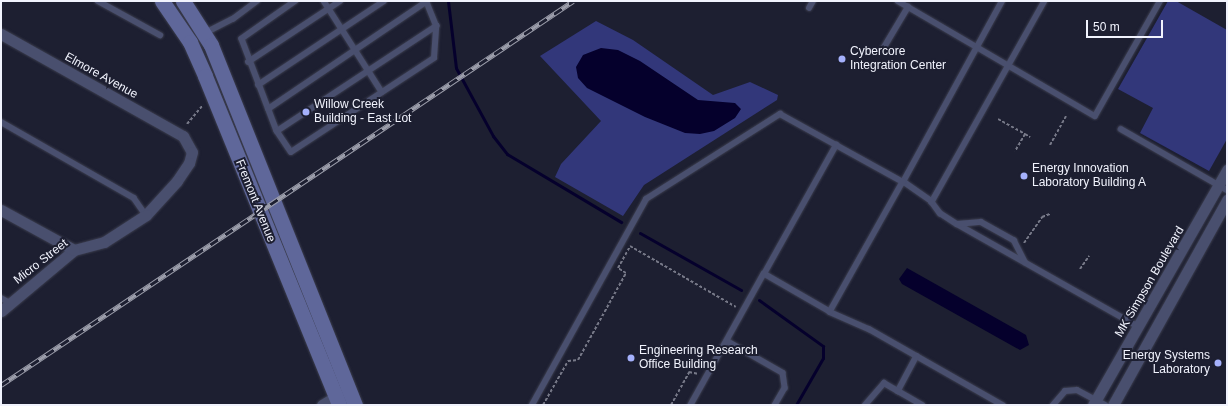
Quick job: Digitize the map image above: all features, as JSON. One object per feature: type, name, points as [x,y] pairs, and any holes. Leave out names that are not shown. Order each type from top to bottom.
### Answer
[{"type":"street","name":"Fremont Avenue","points":[[162,1],[190,42],[337,401]]},
{"type":"street","name":"Fremont Avenue","points":[[183,1],[204,34],[355,405]]},
{"type":"street","name":"Elmore Avenue","points":[[1,34],[187,141]]},
{"type":"street","name":"Micro Street","points":[[1,311],[6,300],[74,250],[104,242],[146,215],[189,163],[192,152],[187,141]]},
{"type":"street","name":"MK Simpson Boulevard","points":[[1098,403],[1139,327],[1223,187],[1227,170]]},
{"type":"street","points":[[1113,405],[1227,200]]},
{"type":"street","points":[[1,210],[74,250]]},
{"type":"street","points":[[322,405],[337,401],[349,390]]},
{"type":"lane","points":[[98,1],[160,35]]},
{"type":"lane","points":[[190,42],[233,20],[257,1]]},
{"type":"lane","points":[[268,108],[426,2],[436,26],[434,58],[291,152],[277,131],[248,62],[242,39],[296,1]]},
{"type":"lane","points":[[324,1],[382,92]]},
{"type":"lane","points":[[248,62],[340,1]]},
{"type":"lane","points":[[258,85],[384,1]]},
{"type":"lane","points":[[809,8],[813,1]]},
{"type":"lane","points":[[898,1],[978,45],[1009,66],[1095,116],[1160,1]]},
{"type":"lane","points":[[830,312],[1002,1]]},
{"type":"lane","points":[[932,202],[1045,1]]},
{"type":"lane","points":[[883,49],[908,7]]},
{"type":"lane","points":[[277,131],[436,26]]},
{"type":"lane","points":[[532,405],[646,199],[780,114],[902,182],[932,202],[940,213],[957,224],[1139,327]]},
{"type":"lane","points":[[1,122],[134,198],[146,215]]},
{"type":"lane","points":[[1122,129],[1223,187]]},
{"type":"lane","points":[[691,405],[836,145]]},
{"type":"lane","points":[[957,224],[972,220],[994,229],[1014,240],[1025,262]]},
{"type":"lane","points":[[764,274],[830,312],[917,356],[1003,405]]},
{"type":"lane","points":[[727,341],[783,373],[785,388],[776,403]]},
{"type":"lane","points":[[898,391],[917,356]]},
{"type":"lane","points":[[865,405],[884,383],[922,405]]},
{"type":"lane","points":[[1053,405],[1065,391],[1077,390],[1098,403]]},
{"type":"path","points":[[187,124],[207,104]]},
{"type":"path","points":[[1050,145],[1066,116]]},
{"type":"path","points":[[998,119],[1030,137]]},
{"type":"path","points":[[1015,151],[1025,134]]},
{"type":"path","points":[[1024,243],[1042,216],[1050,214]]},
{"type":"path","points":[[543,405],[568,360],[578,360],[626,273],[618,268],[630,246],[737,306],[733,313]]},
{"type":"path","points":[[1080,269],[1088,257],[1085,254]]},
{"type":"path","points":[[671,405],[690,372],[699,375],[703,368]]},
{"type":"shaded area","points":[[1168,1],[1176,1],[1227,30],[1227,139],[1209,171],[1140,133],[1153,108],[1118,89]]},
{"type":"shaded area","points":[[596,21],[633,40],[713,95],[750,82],[778,95],[777,100],[644,185],[623,216],[555,177],[561,164],[601,121],[540,56]]},
{"type":"shaded area","points":[[601,48],[618,50],[640,61],[698,100],[735,103],[741,109],[735,118],[714,131],[700,134],[685,133],[645,117],[587,88],[578,78],[576,67],[583,55]]},
{"type":"shaded area","points":[[907,268],[1026,335],[1029,345],[1020,350],[902,284],[899,279]]},
{"type":"waterway","points":[[448,1],[456,68],[493,136],[507,154],[621,222]]},
{"type":"waterway","points":[[640,233],[741,290]]},
{"type":"waterway","points":[[759,300],[823,346],[823,358],[796,405]]},
{"type":"railway","points":[[1,385],[573,1]]},
{"type":"place","name":"Cybercore Integration Center","points":[[842,59]]},
{"type":"place","name":"Willow Creek Building - East Lot","points":[[306,112]]},
{"type":"place","name":"Energy Innovation Laboratory Building A","points":[[1024,176]]},
{"type":"place","name":"Engineering Research Office Building","points":[[631,358]]},
{"type":"place","name":"Energy Systems Laboratory","points":[[1218,363]]}]
